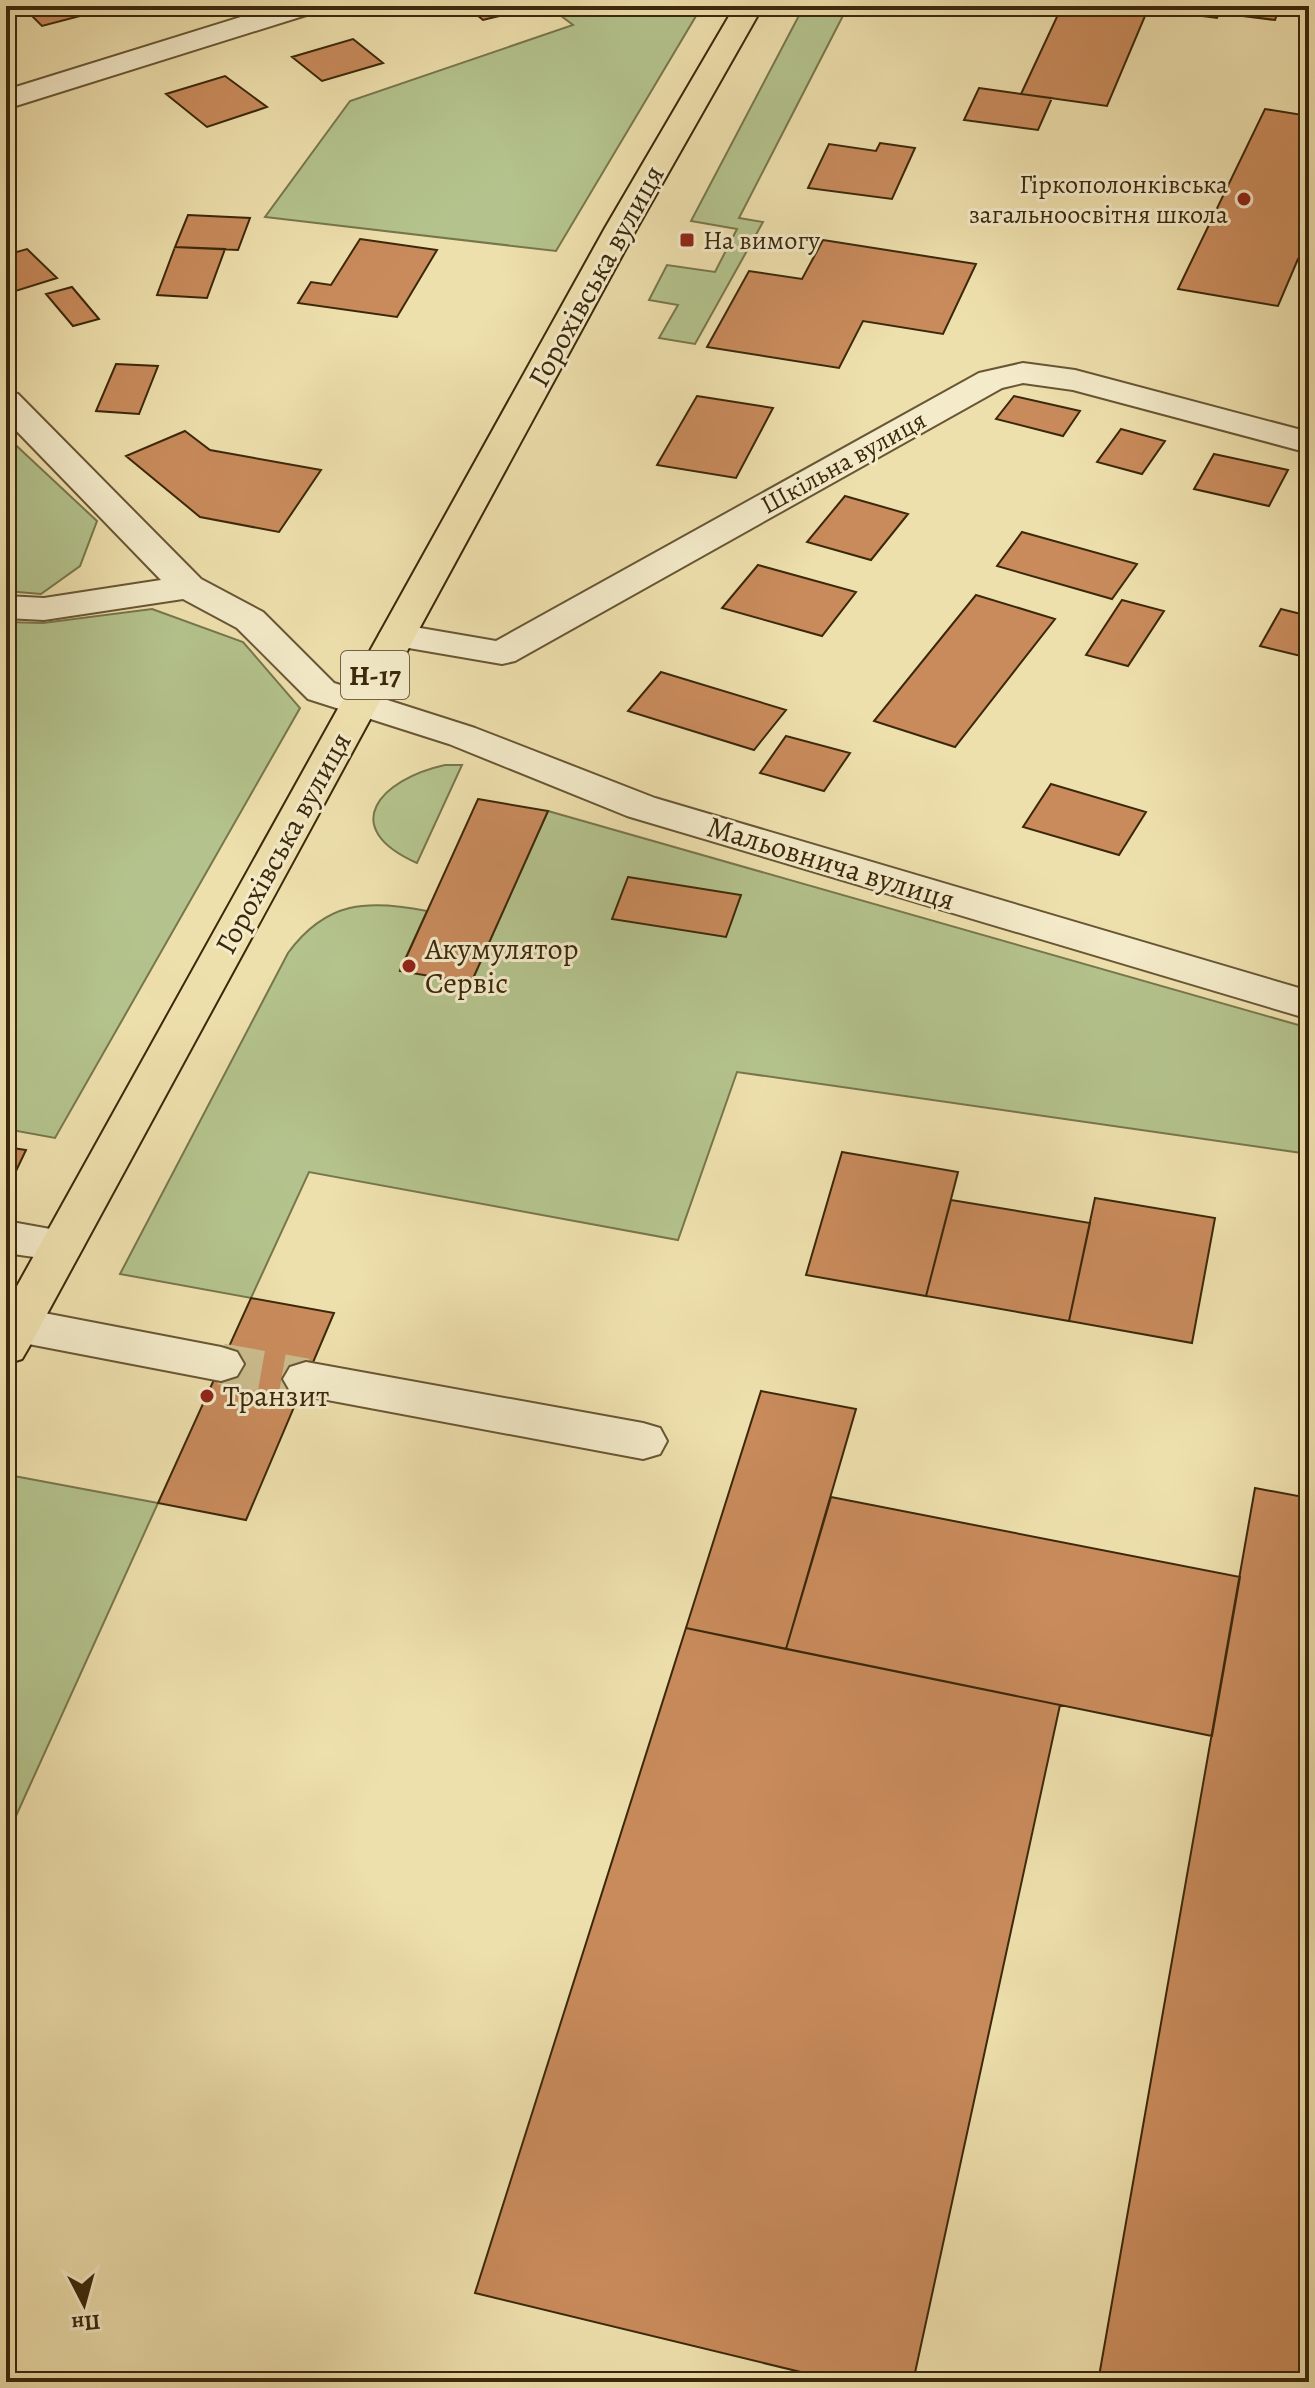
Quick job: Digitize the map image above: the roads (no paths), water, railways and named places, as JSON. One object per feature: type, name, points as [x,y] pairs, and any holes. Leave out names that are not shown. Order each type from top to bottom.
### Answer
[{"type":"main road","name":"Горохівська вулиця","points":[[12,1336],[621,228],[749,6]]},
{"type":"street","points":[[196,6],[222,32]]},
{"type":"street","points":[[10,94],[306,6]]},
{"type":"street","name":"Шкільна вулиця","points":[[397,635],[502,653],[991,380],[1023,373],[1075,380],[1309,443]]},
{"type":"street","name":"Мальовнича вулиця","points":[[6,401],[188,587],[250,620],[321,691],[462,736],[641,807],[1309,1005]]},
{"type":"street","points":[[6,607],[44,609],[188,587]]},
{"type":"street","points":[[6,1237],[62,1245]]},
{"type":"street","points":[[12,1336],[221,1364]]},
{"type":"street","points":[[306,1379],[643,1441]]},
{"type":"tunnel","points":[[221,1364],[306,1379]]},
{"type":"place","name":"Гіркополонківська загальноосвітня школа","points":[[1244,199]]},
{"type":"place","name":"На вимогу","points":[[687,240]]},
{"type":"place","name":"Акумулятор Сервіс","points":[[409,966]]},
{"type":"place","name":"Транзит","points":[[207,1396]]}]
